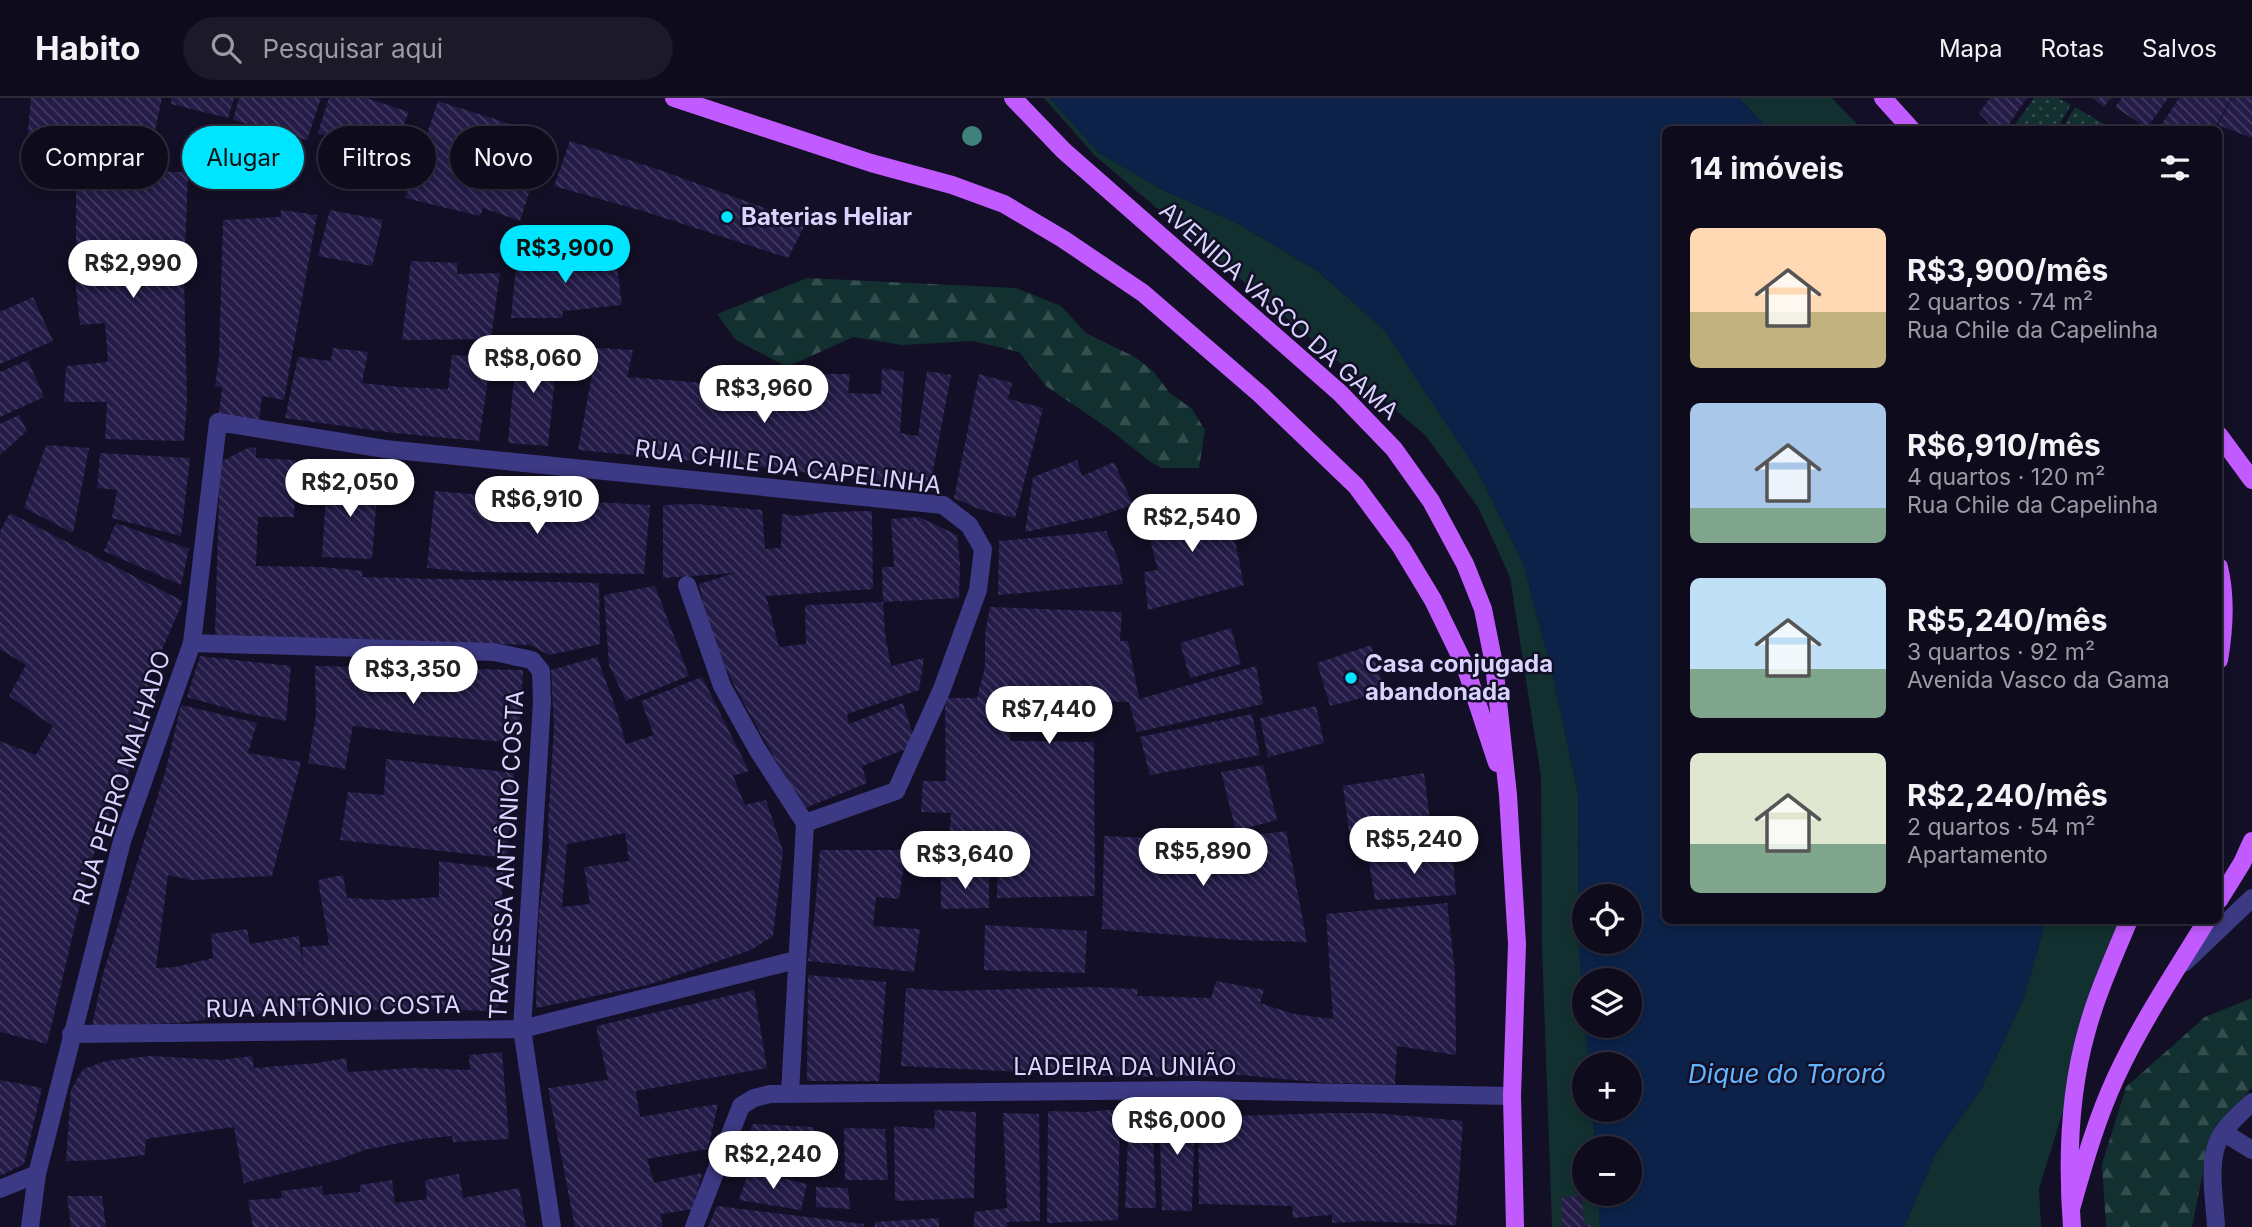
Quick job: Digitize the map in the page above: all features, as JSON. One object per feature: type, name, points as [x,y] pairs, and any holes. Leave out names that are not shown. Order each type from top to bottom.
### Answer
[{"type":"main road","name":"AVENIDA VASCO DA GAMA","points":[[674,98],[871,163],[952,185],[1004,204],[1063,239],[1143,293],[1261,395],[1356,486],[1401,547],[1433,600],[1465,666],[1508,795]]},
{"type":"main road","name":"AVENIDA VASCO DA GAMA","points":[[1013,98],[1065,151],[1340,393],[1394,449],[1431,501],[1465,564],[1483,609],[1494,664],[1508,795],[1517,944],[1513,1096],[1515,1227]]},
{"type":"main road","points":[[1884,98],[1908,126]]},
{"type":"main road","points":[[2222,439],[2251,476]]},
{"type":"main road","points":[[2222,581],[2222,644]]},
{"type":"main road","points":[[2222,895],[2252,841]]},
{"type":"main road","points":[[2072,1227],[2071,1125],[2077,1075],[2087,1030],[2127,924]]},
{"type":"main road","points":[[2071,1209],[2096,1125],[2116,1077],[2136,1038],[2205,924]]},
{"type":"street","name":"RUA PEDRO MALHADO","points":[[30,1227],[37,1174],[122,841],[192,643],[218,422]]},
{"type":"street","name":"RUA CHILE DA CAPELINHA","points":[[218,422],[385,449],[943,505],[969,525],[983,549],[978,590],[942,689],[896,791],[805,823]]},
{"type":"street","points":[[687,585],[722,686],[757,749],[805,823],[790,1093]]},
{"type":"street","name":"TRAVESSA ANTÔNIO COSTA","points":[[192,643],[494,652],[532,660],[541,671],[542,702],[522,1029],[552,1227]]},
{"type":"street","points":[[2176,971],[2252,898]]},
{"type":"street","name":"RUA ANTÔNIO COSTA","points":[[71,1034],[522,1029],[796,960]]},
{"type":"street","name":"LADEIRA DA UNIÃO","points":[[694,1227],[741,1105],[754,1098],[790,1093],[1196,1090],[1513,1096]]},
{"type":"street","points":[[2216,1227],[2213,1164],[2217,1145],[2223,1132],[2252,1102]]},
{"type":"street","points":[[2223,1132],[2252,1150]]},
{"type":"street","points":[[0,1189],[37,1174]]},
{"type":"green space","points":[[1044,98],[1050,98],[1098,152],[1161,189],[1239,224],[1319,272],[1384,330],[1479,473],[1523,563],[1551,668],[1578,793],[1579,884],[1572,884],[1572,954],[1579,954],[1581,968],[1572,968],[1572,1038],[1587,1038],[1588,1052],[1572,1052],[1572,1122],[1593,1122],[1595,1136],[1572,1136],[1572,1206],[1599,1206],[1600,1227],[1552,1227],[1542,948],[1541,777],[1510,577],[1478,507],[1425,435],[1094,155]]},
{"type":"green space","points":[[1739,98],[1832,98],[1859,126],[1765,126]]},
{"type":"green space","points":[[2034,98],[2058,98],[2071,105],[2059,126],[2014,126]]},
{"type":"green space","points":[[2075,107],[2104,124],[2102,126],[2064,126]]},
{"type":"green space","points":[[807,278],[1016,288],[1061,306],[1086,333],[1135,357],[1153,371],[1170,393],[1192,409],[1205,430],[1199,468],[1161,468],[1148,460],[1109,429],[1046,386],[1019,352],[973,341],[902,345],[853,337],[787,367],[736,340],[717,314]]},
{"type":"green space","points":[[2045,924],[2120,924],[2039,1189],[2041,1227],[1904,1227],[1936,1153],[1981,1089],[2023,1000]]},
{"type":"green space","points":[[2252,998],[2252,1087],[2209,1142],[2192,1227],[2106,1227],[2102,1164],[2126,1087],[2205,1017]]},
{"type":"water","name":"Dique do Tororó","points":[[1050,98],[1739,98],[1765,126],[1662,126],[1662,924],[2045,924],[2023,1000],[1981,1089],[1936,1153],[1904,1227],[1600,1227],[1599,1206],[1642,1206],[1642,1136],[1595,1136],[1593,1122],[1642,1122],[1642,1052],[1588,1052],[1586,1038],[1642,1038],[1642,968],[1581,968],[1579,954],[1642,954],[1642,884],[1579,884],[1578,792],[1551,668],[1523,563],[1479,473],[1384,330],[1319,272],[1239,224],[1161,189],[1098,152]]},
{"type":"building","points":[[31,98],[162,98],[156,126],[29,126]]},
{"type":"building","points":[[172,98],[234,98],[228,118],[171,104]]},
{"type":"building","points":[[239,98],[321,98],[307,140],[304,139],[304,126],[255,126],[233,120]]},
{"type":"building","points":[[329,98],[366,98],[409,112],[403,126],[320,126]]},
{"type":"building","points":[[1990,98],[2027,98],[2008,126],[1991,126],[1979,113]]},
{"type":"building","points":[[2092,98],[2111,98],[2104,107]]},
{"type":"building","points":[[2122,98],[2168,98],[2148,126],[2144,126],[2115,107]]},
{"type":"building","points":[[2179,98],[2231,98],[2216,126],[2161,126]]},
{"type":"building","points":[[2232,98],[2252,98],[2252,138],[2218,125]]},
{"type":"building","points":[[438,101],[516,126],[450,126],[450,189],[530,189],[520,221],[483,208],[480,216],[405,198],[408,189],[436,189],[436,126],[429,126]]},
{"type":"building","points":[[570,141],[660,170],[806,223],[788,258],[646,212],[557,187],[557,178]]},
{"type":"building","points":[[168,172],[182,172],[182,189],[187,189],[184,279],[187,402],[184,441],[105,439],[107,402],[64,402],[66,366],[108,362],[105,323],[80,325],[76,288],[76,189],[168,189]]},
{"type":"building","points":[[281,210],[317,215],[284,400],[262,396],[259,421],[219,413],[222,388],[215,386],[219,358],[223,220],[281,217]]},
{"type":"building","points":[[330,210],[383,220],[372,266],[318,256]]},
{"type":"building","points":[[615,251],[622,305],[563,311],[562,318],[511,318],[517,256],[570,259]]},
{"type":"building","points":[[411,261],[458,263],[457,274],[500,273],[491,339],[402,340]]},
{"type":"building","points":[[33,297],[53,341],[0,364],[0,312]]},
{"type":"building","points":[[517,345],[558,347],[548,446],[508,443]]},
{"type":"building","points":[[333,348],[368,352],[362,383],[400,387],[448,389],[452,355],[491,357],[479,441],[285,418],[298,357],[331,361]]},
{"type":"building","points":[[597,348],[633,350],[627,377],[717,384],[714,396],[744,396],[817,407],[822,374],[850,374],[848,393],[881,394],[882,368],[904,372],[900,433],[918,436],[927,371],[951,375],[930,487],[578,450]]},
{"type":"building","points":[[28,360],[44,397],[0,417],[0,372]]},
{"type":"building","points":[[979,374],[1012,383],[1008,399],[1043,408],[1015,518],[979,509],[954,498]]},
{"type":"building","points":[[19,415],[27,431],[0,455],[0,424]]},
{"type":"building","points":[[46,445],[89,448],[73,533],[24,508]]},
{"type":"building","points":[[250,447],[256,448],[256,458],[296,460],[294,517],[258,517],[256,566],[323,567],[363,571],[362,577],[599,583],[600,644],[549,655],[530,645],[215,635],[220,462]]},
{"type":"building","points":[[100,453],[190,458],[181,536],[112,518],[117,490],[97,488]]},
{"type":"building","points":[[1077,460],[1082,476],[1114,462],[1133,505],[1096,517],[1025,532],[1033,477]]},
{"type":"building","points":[[327,479],[378,483],[372,559],[322,557]]},
{"type":"building","points":[[435,491],[650,505],[644,574],[472,572],[427,568]]},
{"type":"building","points":[[1222,496],[1244,585],[1148,610],[1144,572],[1158,570],[1144,517]]},
{"type":"building","points":[[696,504],[762,510],[765,549],[781,548],[782,514],[797,516],[872,511],[873,589],[766,596],[779,647],[806,644],[805,605],[883,602],[891,666],[924,658],[919,690],[847,714],[849,724],[903,703],[916,745],[862,766],[867,783],[803,809],[738,693],[720,656],[706,617],[699,584],[735,573],[663,578],[663,505]]},
{"type":"building","points":[[10,513],[183,601],[148,682],[159,689],[137,733],[145,739],[118,793],[89,866],[47,1044],[0,1032],[0,741],[36,755],[53,726],[9,696],[26,665],[0,649],[0,531]]},
{"type":"building","points":[[919,517],[957,535],[959,598],[883,602],[882,567],[894,567],[891,519]]},
{"type":"building","points":[[116,523],[189,549],[181,585],[104,551]]},
{"type":"building","points":[[1106,531],[1118,559],[1123,584],[998,595],[999,541]]},
{"type":"building","points":[[655,586],[689,676],[626,701],[609,665],[604,595]]},
{"type":"building","points":[[990,607],[1122,612],[1120,641],[1128,641],[1139,699],[1256,666],[1263,704],[1137,732],[1129,702],[1010,698],[1010,741],[1094,742],[1095,896],[997,898],[998,855],[948,854],[951,813],[921,812],[923,781],[946,781],[945,698],[977,698],[985,667],[985,635]]},
{"type":"building","points":[[1231,628],[1241,664],[1190,678],[1180,643]]},
{"type":"building","name":"Casa conjugada abandonada","points":[[1371,645],[1385,692],[1330,706],[1317,663]]},
{"type":"building","points":[[200,656],[291,666],[286,721],[187,697]]},
{"type":"building","points":[[597,657],[626,744],[654,735],[641,701],[702,677],[749,771],[733,776],[745,805],[766,800],[783,851],[773,936],[751,950],[648,985],[536,1008],[539,911],[549,847],[554,727],[551,670]],"holes":[[[625,833],[629,861],[584,867],[590,904],[562,907],[567,844]]]},
{"type":"building","points":[[315,666],[523,670],[519,743],[353,726],[345,769],[308,763],[316,715]]},
{"type":"building","points":[[181,705],[257,723],[248,753],[301,762],[272,876],[191,880],[168,875],[156,968],[175,967],[213,958],[211,934],[247,929],[250,944],[299,936],[303,969],[302,947],[329,945],[318,880],[343,875],[347,898],[388,900],[439,897],[439,861],[503,869],[498,1011],[399,1009],[264,1013],[178,1023],[92,1026],[103,974],[166,769]]},
{"type":"building","points":[[1316,706],[1324,743],[1268,757],[1260,718]]},
{"type":"building","points":[[1252,714],[1260,755],[1150,775],[1140,737]]},
{"type":"building","points":[[386,759],[514,773],[507,858],[340,840],[348,792],[384,795]]},
{"type":"building","points":[[1263,765],[1277,820],[1236,831],[1221,772]]},
{"type":"building","points":[[1424,773],[1432,836],[1351,846],[1343,786]]},
{"type":"building","points":[[1286,831],[1307,942],[1239,940],[1102,929],[1104,836],[1213,841]]},
{"type":"building","points":[[1452,849],[1456,895],[1375,900],[1369,862]]},
{"type":"building","points":[[820,850],[906,850],[899,899],[876,897],[873,926],[920,929],[914,972],[808,961]]},
{"type":"building","points":[[989,873],[989,908],[941,909],[941,875]]},
{"type":"building","points":[[1447,903],[1455,970],[1456,1055],[1397,1046],[1395,1084],[1327,1083],[1241,1075],[1128,1077],[901,1066],[906,988],[948,991],[1089,987],[1138,989],[1137,996],[1211,998],[1216,981],[1264,990],[1260,1003],[1294,1014],[1333,1019],[1326,914]]},
{"type":"building","points":[[985,925],[1087,931],[1085,973],[984,970]]},
{"type":"building","points":[[808,975],[886,982],[879,1081],[807,1081]]},
{"type":"building","points":[[754,990],[767,1068],[636,1091],[640,1117],[718,1104],[708,1149],[647,1159],[654,1183],[702,1173],[693,1209],[661,1214],[662,1227],[575,1227],[548,1088],[608,1080],[596,1026]]},
{"type":"building","points":[[502,1052],[509,1139],[453,1142],[452,1136],[421,1139],[364,1150],[338,1160],[244,1183],[234,1127],[146,1139],[145,1155],[66,1161],[71,1090],[83,1069],[106,1061],[149,1056],[221,1060],[252,1056],[254,1068],[346,1058],[348,1072],[413,1068],[470,1070],[469,1055]]},
{"type":"building","points":[[0,1080],[42,1088],[24,1164],[0,1176]]},
{"type":"building","points":[[1159,1106],[1195,1109],[1192,1211],[1162,1210]]},
{"type":"building","points":[[1120,1109],[1118,1220],[1047,1223],[1048,1111]]},
{"type":"building","points":[[934,1110],[976,1112],[974,1198],[895,1201],[894,1126],[935,1129]]},
{"type":"building","points":[[1003,1113],[1039,1114],[1040,1221],[1007,1222],[1007,1227],[974,1227],[974,1212],[1007,1208]]},
{"type":"building","points":[[1375,1113],[1463,1121],[1456,1225],[1366,1221],[1332,1223],[1332,1215],[1293,1218],[1292,1206],[1199,1204],[1198,1122],[1234,1126],[1234,1116]]},
{"type":"building","points":[[753,1124],[814,1127],[813,1170],[735,1159]]},
{"type":"building","points":[[844,1128],[885,1129],[888,1180],[845,1180]]},
{"type":"building","points":[[1128,1137],[1153,1137],[1156,1208],[1125,1208]]},
{"type":"building","points":[[749,1170],[807,1184],[801,1210],[739,1200]]},
{"type":"building","points":[[459,1174],[463,1198],[519,1188],[526,1227],[253,1227],[248,1200],[282,1198],[281,1191],[322,1186],[323,1195],[360,1192],[360,1185],[392,1180],[395,1203],[427,1199],[425,1180]]},
{"type":"building","points":[[816,1187],[848,1188],[850,1209],[816,1207]]},
{"type":"building","points":[[67,1196],[102,1196],[106,1227],[71,1227]]},
{"type":"building","points":[[1572,1196],[1572,1206],[1583,1206],[1584,1224],[1591,1227],[1562,1227],[1561,1198]]},
{"type":"building","points":[[717,1206],[864,1224],[864,1227],[708,1227]]},
{"type":"building","points":[[939,1218],[939,1227],[875,1227],[875,1222]]},
{"type":"place","name":"Baterias Heliar","points":[[727,217]]},
{"type":"place","name":"Casa conjugada abandonada","points":[[1351,678]]}]
